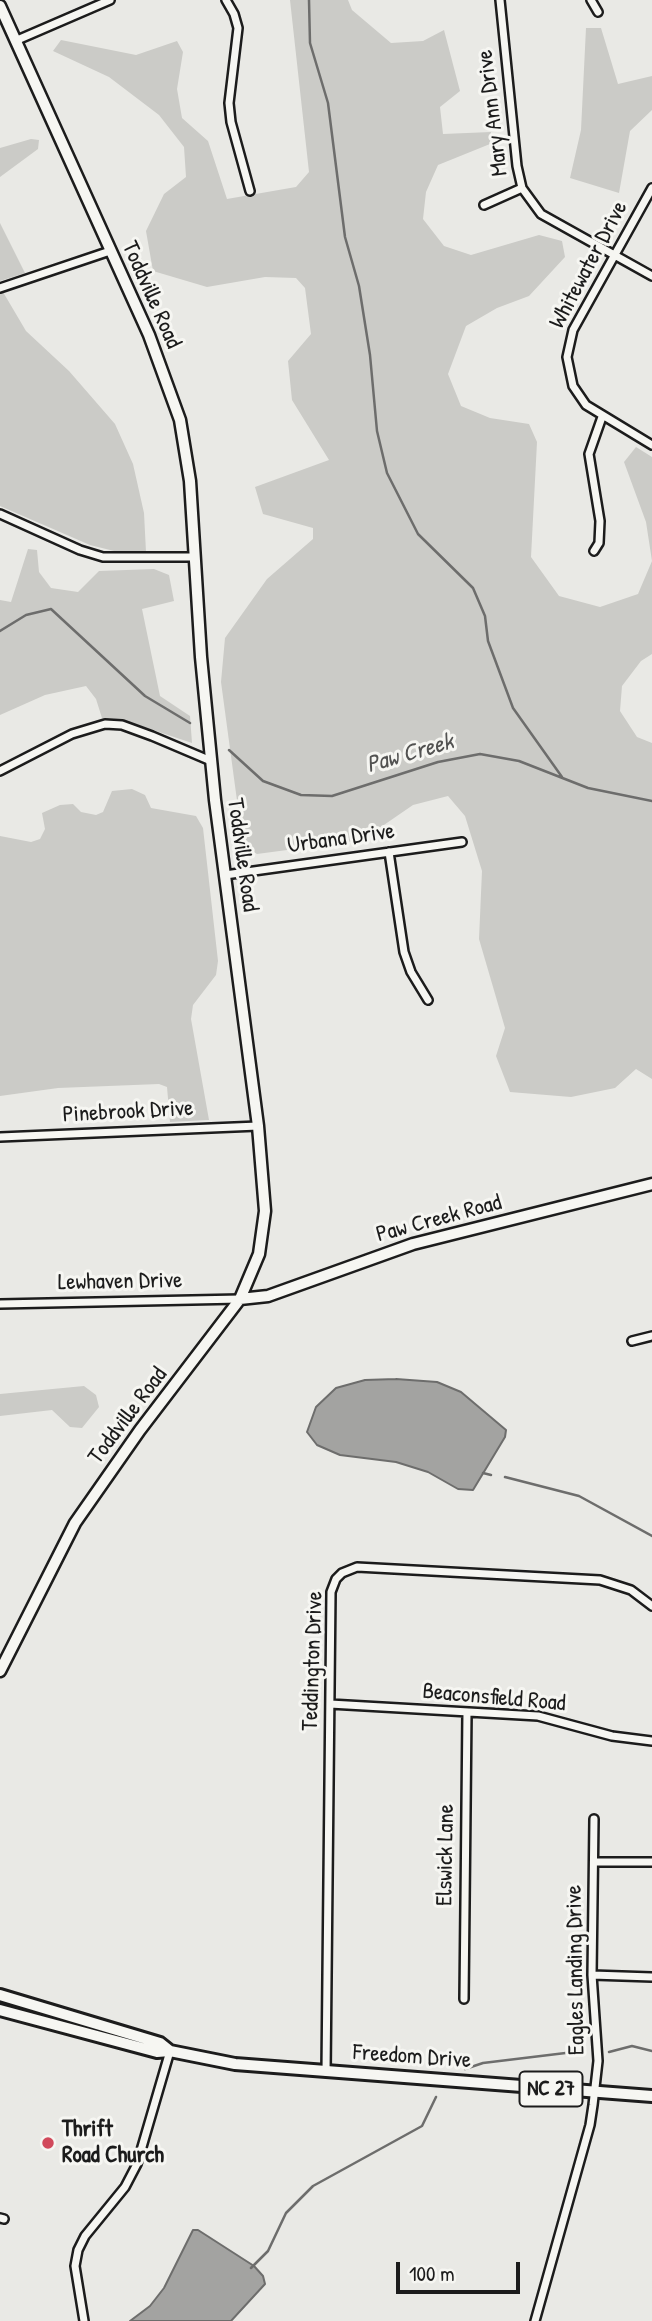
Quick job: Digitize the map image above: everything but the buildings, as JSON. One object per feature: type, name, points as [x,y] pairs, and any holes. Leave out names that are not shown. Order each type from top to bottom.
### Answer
[{"type":"main road","name":"Freedom Drive","points":[[0,1995],[160,2043],[170,2051]]},
{"type":"main road","name":"Freedom Drive","points":[[0,2010],[99,2039],[157,2052],[170,2051],[248,2066],[652,2096]]},
{"type":"street","points":[[15,41],[110,0]]},
{"type":"street","points":[[226,0],[238,28],[229,103],[231,122],[250,191]]},
{"type":"street","name":"Mary Ann Drive","points":[[500,0],[517,166],[522,188],[541,214],[652,276]]},
{"type":"street","points":[[591,0],[598,12]]},
{"type":"street","name":"Toddville Road","points":[[0,6],[161,362],[180,420],[190,481],[211,761],[258,1126],[264,1222],[256,1264],[240,1299],[126,1448],[75,1523],[0,1671]]},
{"type":"street","points":[[484,205],[522,188]]},
{"type":"street","name":"Whitewater Drive","points":[[652,188],[573,330],[567,357],[568,371],[579,396],[602,417],[652,445]]},
{"type":"street","points":[[0,288],[110,251]]},
{"type":"street","points":[[594,551],[598,543],[600,521],[589,454],[602,417]]},
{"type":"street","points":[[0,514],[80,550],[103,557],[195,557]]},
{"type":"street","points":[[0,771],[72,734],[105,724],[122,725],[211,761]]},
{"type":"street","name":"Urbana Drive","points":[[225,875],[462,842]]},
{"type":"street","points":[[389,852],[404,952],[411,972],[428,1000]]},
{"type":"street","name":"Pinebrook Drive","points":[[0,1138],[258,1126]]},
{"type":"street","name":"Paw Creek Road","points":[[240,1299],[268,1296],[413,1244],[652,1184]]},
{"type":"street","name":"Lewhaven Drive","points":[[0,1304],[240,1299]]},
{"type":"street","points":[[632,1341],[652,1336]]},
{"type":"street","name":"Teddington Drive","points":[[326,2072],[331,1592],[336,1579],[348,1569],[356,1567],[600,1580],[631,1590],[652,1606]]},
{"type":"street","name":"Beaconsfield Road","points":[[330,1704],[551,1718],[612,1735],[652,1741]]},
{"type":"street","name":"Elswick Lane","points":[[464,1999],[467,1712]]},
{"type":"street","name":"Eagles Landing Drive","points":[[535,2321],[590,2125],[594,2092],[598,2042],[592,1975],[594,1819]]},
{"type":"street","points":[[594,1862],[652,1862]]},
{"type":"street","points":[[592,1975],[652,1977]]},
{"type":"street","points":[[84,2321],[75,2266],[78,2250],[85,2236],[125,2187],[137,2164],[170,2051]]},
{"type":"shaded area","points":[[290,0],[348,0],[352,10],[391,43],[423,41],[444,30],[460,91],[440,107],[443,134],[491,132],[490,144],[438,165],[426,192],[423,219],[444,246],[471,255],[539,235],[562,241],[565,257],[529,296],[497,308],[466,326],[448,374],[461,406],[490,418],[529,424],[537,442],[531,557],[559,596],[600,607],[638,594],[652,561],[652,654],[641,661],[622,686],[620,711],[637,737],[652,743],[652,1079],[636,1069],[615,1088],[571,1097],[510,1092],[496,1056],[505,1028],[479,939],[482,871],[465,816],[448,796],[413,805],[362,840],[257,854],[243,845],[221,682],[225,638],[267,579],[313,539],[313,528],[263,514],[255,487],[329,460],[292,400],[288,361],[311,334],[305,288],[296,278],[265,277],[207,287],[153,271],[146,231],[164,194],[186,177],[184,147],[159,115],[109,77],[53,51],[61,40],[136,55],[177,41],[183,52],[177,89],[182,118],[208,141],[227,199],[296,187],[309,172]]},
{"type":"shaded area","points":[[586,28],[601,28],[618,84],[652,76],[652,110],[630,131],[619,193],[570,178],[581,130]]},
{"type":"shaded area","points":[[31,139],[39,140],[38,149],[0,177],[0,148]]},
{"type":"shaded area","points":[[0,223],[25,273],[0,281]]},
{"type":"shaded area","points":[[3,292],[26,331],[69,371],[115,424],[133,464],[144,513],[146,552],[118,552],[90,545],[0,506],[0,294]]},
{"type":"shaded area","points":[[636,447],[652,457],[652,561],[646,522],[624,462]]},
{"type":"shaded area","points":[[28,549],[37,550],[39,572],[51,588],[78,592],[99,571],[154,569],[169,575],[174,601],[142,609],[160,696],[190,716],[192,743],[135,724],[102,718],[96,699],[86,686],[45,695],[0,715],[0,600],[11,602]]},
{"type":"shaded area","points":[[132,789],[145,795],[151,808],[196,816],[203,828],[218,961],[216,975],[193,1005],[191,1019],[209,1120],[170,1122],[167,1087],[159,1084],[58,1088],[0,1096],[0,836],[31,842],[40,839],[45,829],[42,813],[60,805],[73,804],[81,812],[96,815],[103,812],[112,791]]},
{"type":"shaded area","points":[[365,1380],[437,1382],[461,1392],[506,1430],[505,1437],[473,1490],[458,1489],[428,1472],[396,1462],[340,1455],[317,1445],[307,1432],[316,1407],[336,1388]]},
{"type":"shaded area","points":[[84,1386],[96,1395],[99,1407],[82,1428],[70,1427],[52,1410],[0,1416],[0,1394]]},
{"type":"shaded area","points":[[193,2230],[198,2230],[254,2266],[263,2276],[265,2284],[231,2321],[130,2321],[150,2306],[164,2288]]},
{"type":"waterway","points":[[309,0],[310,43],[328,103],[345,237],[359,286],[370,355],[377,431],[387,473],[418,534],[473,588],[485,616],[488,641],[513,708],[562,777]]},
{"type":"waterway","name":"Paw Creek","points":[[0,631],[26,615],[51,609],[145,696],[190,723]]},
{"type":"waterway","name":"Paw Creek","points":[[229,750],[263,781],[301,795],[332,796],[438,762],[480,754],[519,761],[588,788],[652,801]]},
{"type":"waterway","points":[[483,1473],[491,1475]]},
{"type":"waterway","points":[[505,1477],[579,1496],[652,1536]]},
{"type":"waterway","points":[[609,2052],[632,2046],[652,2051]]},
{"type":"waterway","points":[[465,2069],[483,2063],[582,2051]]},
{"type":"waterway","points":[[251,2268],[268,2251],[286,2213],[313,2186],[422,2126],[436,2097]]},
{"type":"place","name":"Thrift Road Church","points":[[48,2143]]}]
